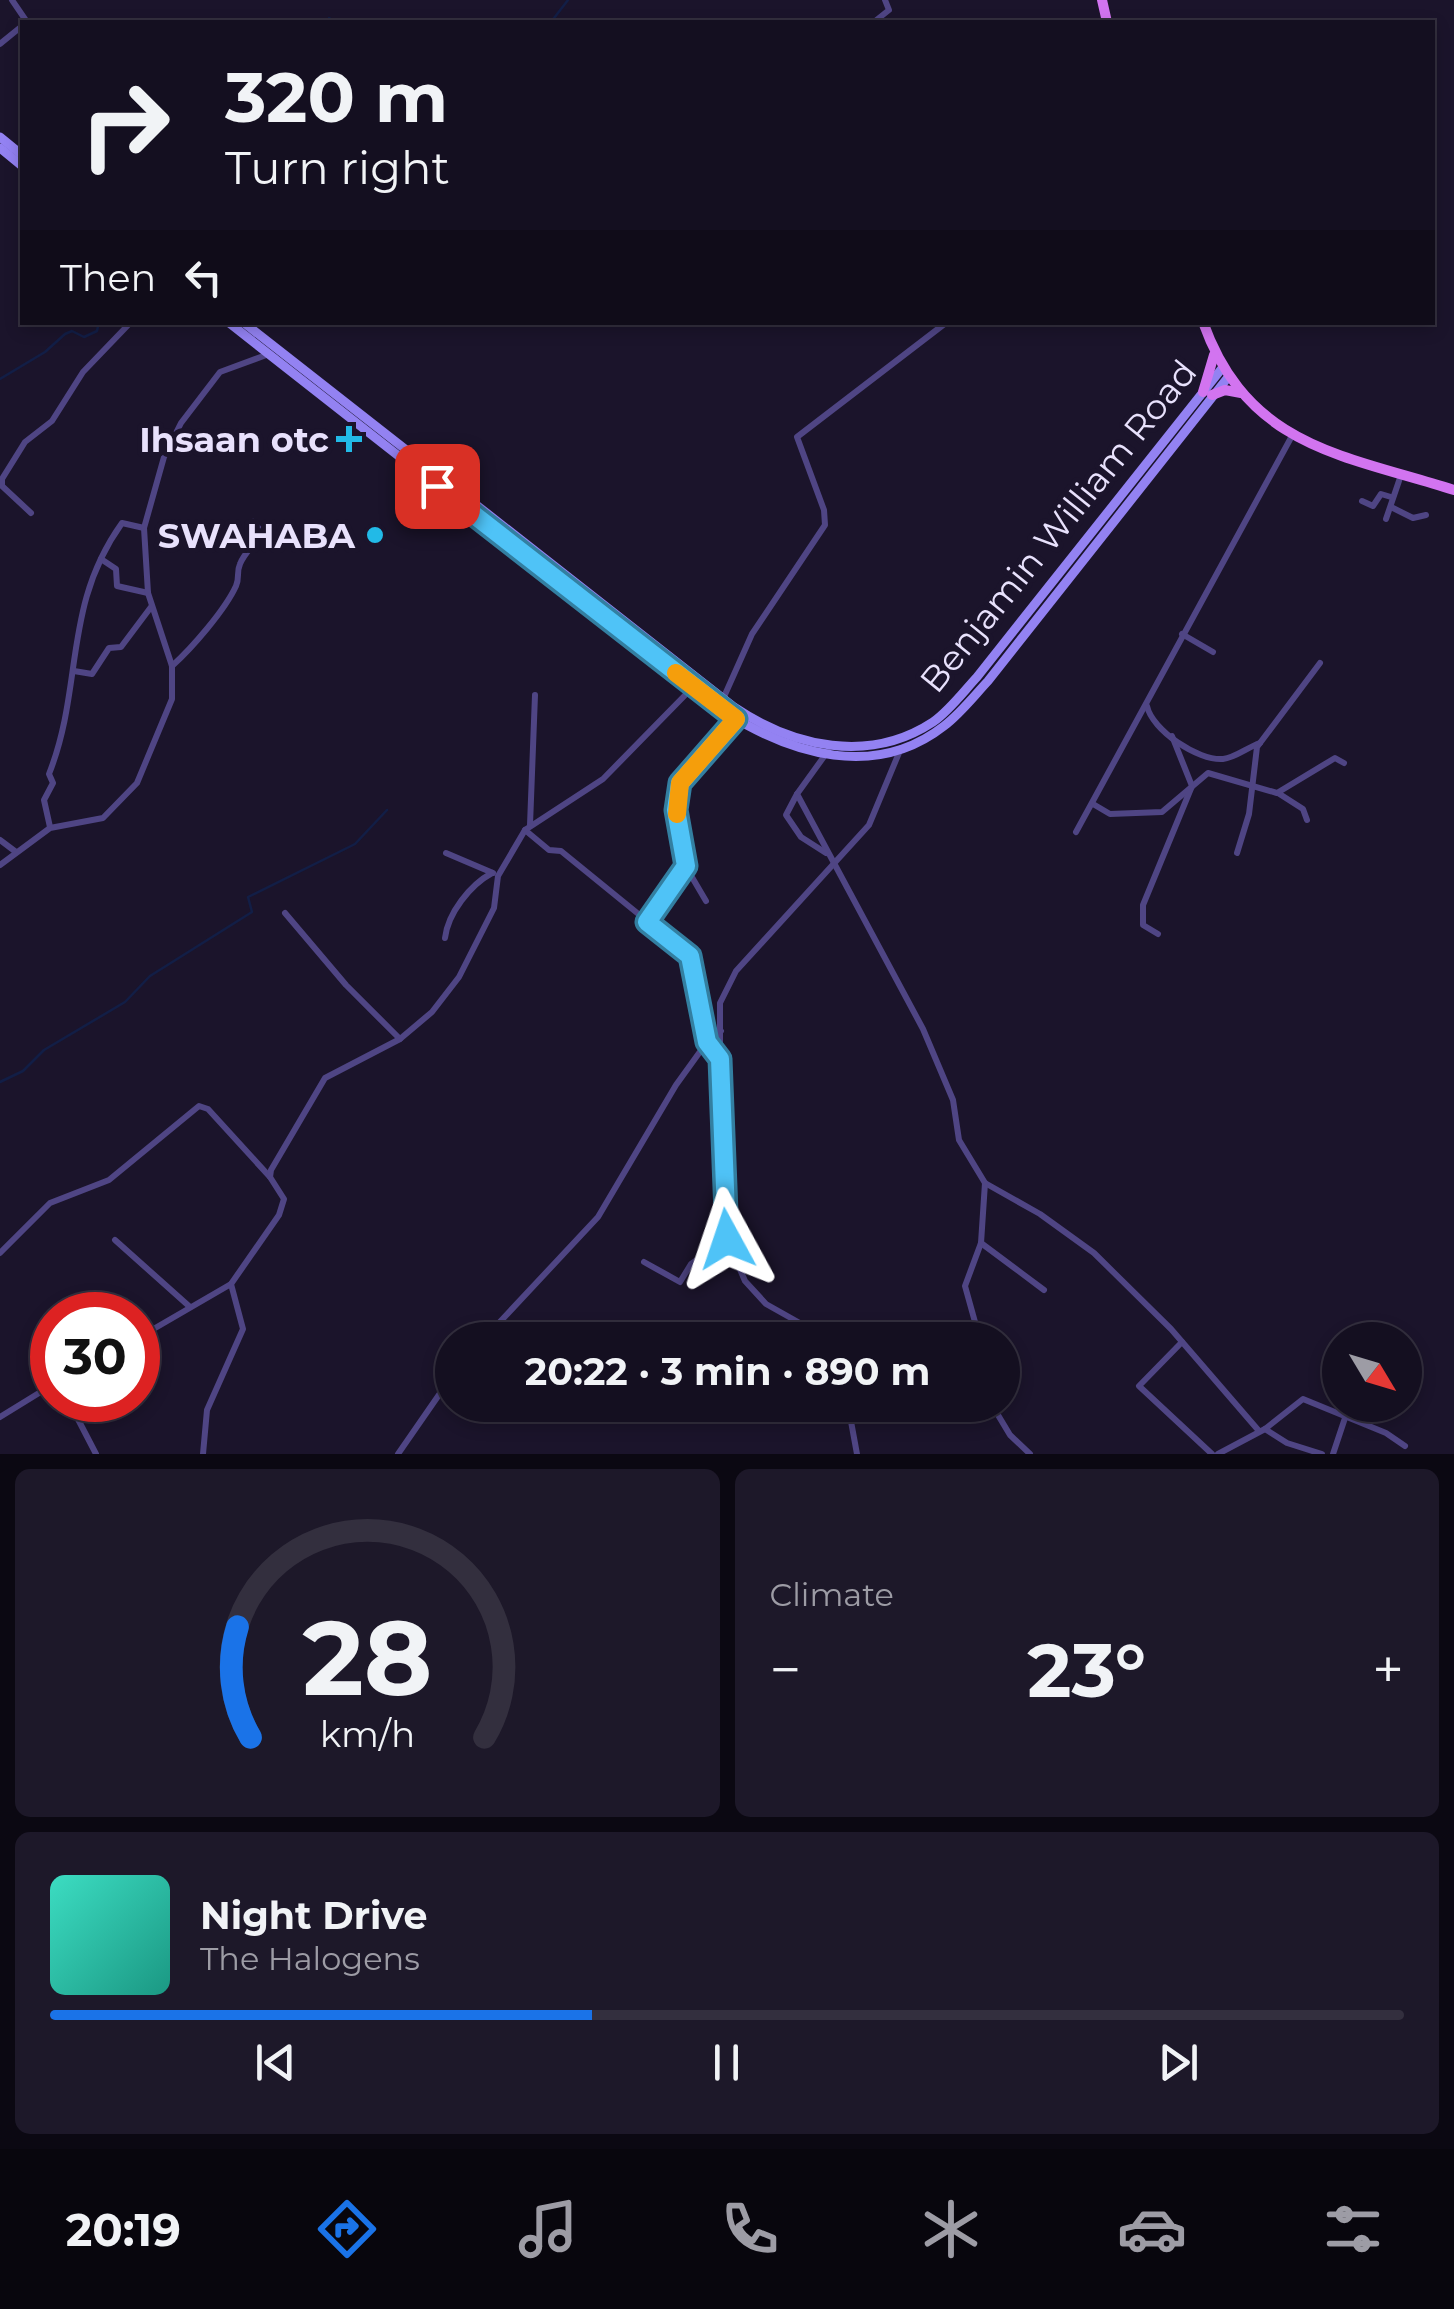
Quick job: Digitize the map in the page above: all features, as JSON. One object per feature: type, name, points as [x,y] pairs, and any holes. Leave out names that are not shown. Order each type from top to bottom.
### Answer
[{"type":"main road","points":[[0,137],[20,153]]},
{"type":"main road","points":[[0,148],[20,164]]},
{"type":"main road","name":"Benjamin William Road","points":[[232,325],[696,683],[765,727],[828,751],[879,744],[935,721],[977,677],[1226,372]]},
{"type":"main road","name":"Benjamin William Road","points":[[247,325],[736,719],[784,746],[868,756],[901,748],[943,727],[988,681],[1208,393]]},
{"type":"main road","points":[[1204,325],[1214,353],[1242,393],[1292,434],[1340,458],[1454,490]]},
{"type":"main road","points":[[1214,353],[1208,393],[1242,393]]},
{"type":"street","points":[[876,20],[889,10],[885,0]]},
{"type":"street","points":[[0,44],[20,28]]},
{"type":"street","points":[[32,513],[2,486],[2,479],[25,442],[52,422],[83,372],[127,325]]},
{"type":"street","points":[[932,325],[935,332]]},
{"type":"street","points":[[723,699],[752,634],[824,525],[824,510],[797,437],[943,325]]},
{"type":"street","points":[[0,865],[50,828],[103,818],[138,784],[172,699],[172,666],[148,593],[144,528],[164,458],[200,394],[223,369],[269,354]]},
{"type":"street","points":[[1076,832],[1292,434]]},
{"type":"street","points":[[1386,518],[1392,497],[1400,488],[1401,475]]},
{"type":"street","points":[[1362,501],[1373,506],[1382,494],[1392,497]]},
{"type":"street","points":[[1391,507],[1413,518],[1426,515]]},
{"type":"street","points":[[172,666],[199,642],[239,581],[240,560],[262,532],[253,522]]},
{"type":"street","points":[[50,828],[44,798],[52,783],[48,774],[65,722],[79,614],[101,560],[122,523],[144,528]]},
{"type":"street","points":[[101,560],[116,569],[117,586],[148,593]]},
{"type":"street","points":[[74,671],[92,674],[109,648],[121,647],[151,606]]},
{"type":"street","points":[[1182,634],[1213,652]]},
{"type":"street","points":[[1237,853],[1249,814],[1261,742],[1320,663]]},
{"type":"street","points":[[445,938],[448,921],[460,904],[496,874],[528,828],[602,779],[696,683]]},
{"type":"street","points":[[535,696],[528,828],[548,850],[561,850],[690,956],[709,1045],[720,1059]]},
{"type":"street","points":[[1147,704],[1153,720],[1194,752],[1221,759],[1261,742]]},
{"type":"street","points":[[706,902],[686,866],[676,810],[680,783],[736,719]]},
{"type":"street","points":[[1158,934],[1143,925],[1143,905],[1192,786],[1172,736]]},
{"type":"street","points":[[798,1322],[766,1304],[745,1281],[727,1239],[720,1003],[736,970],[872,820],[901,748]]},
{"type":"street","points":[[828,751],[786,815],[801,837],[828,853]]},
{"type":"street","points":[[1277,792],[1335,758],[1344,763]]},
{"type":"street","points":[[1093,804],[1110,814],[1162,812],[1214,772],[1277,792],[1302,810],[1307,820]]},
{"type":"street","points":[[797,794],[923,1030],[953,1100],[960,1140],[985,1184],[1084,1244],[1182,1342],[1262,1430],[1322,1454]]},
{"type":"street","points":[[0,840],[16,852]]},
{"type":"street","points":[[446,853],[496,874]]},
{"type":"street","points":[[647,922],[686,866]]},
{"type":"street","points":[[270,1177],[325,1078],[400,1039],[432,1012],[459,977],[494,908],[496,874]]},
{"type":"street","points":[[285,913],[346,985],[400,1039]]},
{"type":"street","points":[[500,1322],[598,1217],[676,1085],[720,1031]]},
{"type":"street","points":[[709,1045],[721,1043]]},
{"type":"street","points":[[0,1253],[50,1203],[109,1180],[198,1106],[208,1108],[270,1177],[284,1198],[284,1206],[231,1284],[160,1325]]},
{"type":"street","points":[[975,1322],[966,1286],[981,1243],[985,1184]]},
{"type":"street","points":[[644,1262],[680,1282],[691,1264],[727,1239]]},
{"type":"street","points":[[116,1240],[190,1307]]},
{"type":"street","points":[[981,1243],[1044,1290]]},
{"type":"street","points":[[203,1454],[207,1410],[243,1329],[231,1284]]},
{"type":"street","points":[[1182,1342],[1139,1386],[1215,1454],[1262,1430],[1303,1399],[1322,1408]]},
{"type":"street","points":[[0,1417],[30,1399]]},
{"type":"street","points":[[398,1454],[435,1401]]},
{"type":"street","points":[[79,1422],[96,1454]]},
{"type":"street","points":[[851,1422],[858,1454]]},
{"type":"street","points":[[1002,1422],[1030,1454]]},
{"type":"street","points":[[1333,1454],[1344,1422]]},
{"type":"street","points":[[1356,1422],[1386,1433],[1405,1446]]},
{"type":"waterway","points":[[553,20],[568,0]]},
{"type":"waterway","points":[[329,18],[332,20]]},
{"type":"waterway","points":[[0,379],[45,352],[65,334],[72,331],[84,337],[97,331],[98,325]]},
{"type":"waterway","points":[[0,1082],[23,1071],[44,1050],[125,1002],[150,976],[252,912],[248,897],[355,844],[387,810]]},
{"type":"slow traffic","points":[[676,673],[736,719],[680,783],[677,814]]},
{"type":"place","name":"Ihsaan otc","points":[[349,439]]},
{"type":"place","name":"SWAHABA","points":[[375,535]]},
{"type":"route","points":[[437,486],[736,719],[680,783],[676,810],[686,866],[647,922],[690,956],[707,1042],[720,1059],[720,1144],[727,1239]]}]
